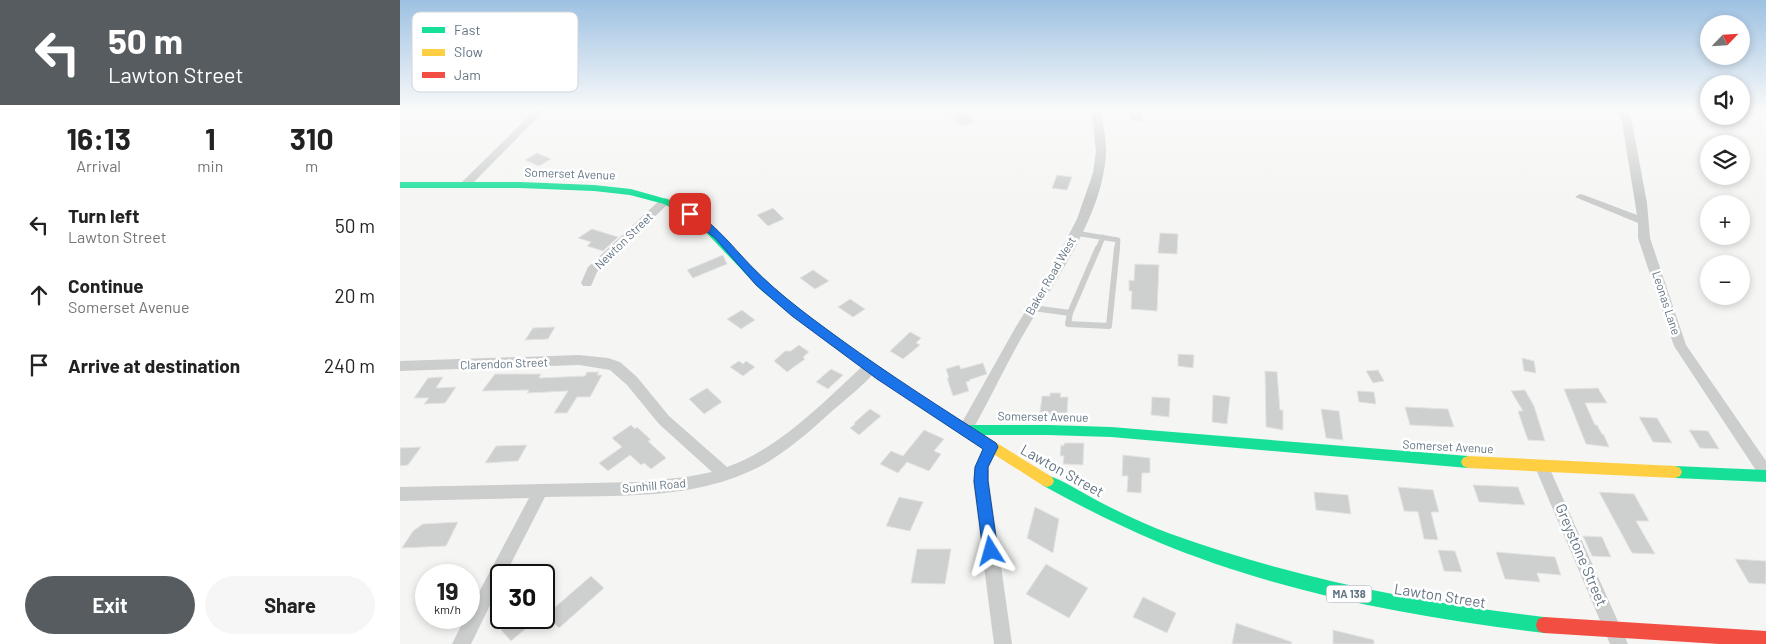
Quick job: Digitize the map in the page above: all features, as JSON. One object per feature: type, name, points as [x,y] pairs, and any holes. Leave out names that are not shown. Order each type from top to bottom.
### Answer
[{"type":"main road","name":"Somerset Avenue","points":[[400,185],[602,187],[636,192],[665,201],[702,221],[768,291],[870,368],[965,430],[1060,430],[1204,440],[1408,459],[1542,467],[1766,474]]},
{"type":"main road","name":"Lawton Street","points":[[965,430],[1081,500],[1142,529],[1209,553],[1324,588],[1408,607],[1616,637],[1766,639]]},
{"type":"street","points":[[465,185],[512,139]]},
{"type":"street","name":"Baker Road West","points":[[965,430],[1075,233],[1091,194],[1100,159],[1099,139]]},
{"type":"street","name":"Leonas Lane","points":[[1630,139],[1642,203],[1644,238],[1680,346],[1766,474]]},
{"type":"street","points":[[1580,197],[1643,221]]},
{"type":"street","name":"Newton Street","points":[[587,283],[592,270],[665,201]]},
{"type":"street","name":"Clarendon Street","points":[[400,366],[579,360],[608,362],[632,381],[657,414],[725,474]]},
{"type":"street","name":"Sunhill Road","points":[[400,494],[645,488],[697,481],[725,474],[756,461],[778,447],[799,431],[870,368]]},
{"type":"street","points":[[991,447],[982,467],[981,481],[1003,644]]},
{"type":"street","name":"Greystone Street","points":[[1542,467],[1616,637]]},
{"type":"street","points":[[461,644],[540,491]]},
{"type":"lane","points":[[1075,233],[1103,237],[1118,240],[1109,326],[1068,324],[1070,313],[1103,237]]},
{"type":"lane","points":[[1033,308],[1070,313]]},
{"type":"building","points":[[537,153],[551,159],[539,166],[525,160]]},
{"type":"building","points":[[1057,175],[1072,177],[1067,190],[1052,188]]},
{"type":"building","points":[[773,208],[784,219],[768,226],[757,215]]},
{"type":"building","points":[[592,229],[618,237],[603,251],[587,246],[591,242],[578,238]]},
{"type":"building","points":[[1160,233],[1178,234],[1177,254],[1158,253]]},
{"type":"building","points":[[723,255],[727,264],[693,278],[687,270]]},
{"type":"building","points":[[1135,264],[1159,265],[1157,311],[1131,309],[1132,291],[1129,291],[1129,280],[1134,281]]},
{"type":"building","points":[[813,270],[829,281],[815,289],[800,278]]},
{"type":"building","points":[[850,299],[865,309],[853,317],[838,307]]},
{"type":"building","points":[[742,310],[755,320],[741,329],[727,319]]},
{"type":"building","points":[[555,327],[548,339],[525,340],[533,328]]},
{"type":"building","points":[[910,332],[921,338],[916,343],[920,345],[903,359],[890,351]]},
{"type":"building","points":[[799,345],[809,352],[803,357],[805,359],[787,372],[774,361],[785,351],[791,351]]},
{"type":"building","points":[[1178,354],[1194,355],[1193,368],[1178,366]]},
{"type":"building","points":[[1522,358],[1534,361],[1536,373],[1524,371]]},
{"type":"building","points":[[739,361],[743,364],[746,361],[755,367],[743,376],[730,367]]},
{"type":"building","points":[[983,363],[987,374],[969,380],[966,382],[969,391],[953,396],[946,369],[959,365],[961,369]]},
{"type":"building","points":[[831,369],[843,375],[828,389],[816,382]]},
{"type":"building","points":[[1378,370],[1384,381],[1373,383],[1366,371]]},
{"type":"building","points":[[1265,371],[1277,372],[1280,410],[1283,410],[1283,430],[1266,427]]},
{"type":"building","points":[[587,372],[599,372],[597,375],[602,375],[590,397],[577,397],[567,413],[554,413],[568,391],[527,393],[529,390],[482,391],[495,374],[541,374],[539,378],[585,376]]},
{"type":"building","points":[[443,377],[436,388],[456,387],[445,403],[424,404],[429,398],[414,398],[428,378]]},
{"type":"building","points":[[707,388],[722,402],[704,414],[689,399]]},
{"type":"building","points":[[1598,388],[1607,403],[1585,403],[1595,425],[1604,435],[1609,447],[1586,444],[1564,389]]},
{"type":"building","points":[[1525,390],[1534,406],[1545,441],[1528,440],[1518,411],[1523,411],[1511,391]]},
{"type":"building","points":[[1357,391],[1374,392],[1376,404],[1359,402]]},
{"type":"building","points":[[1050,393],[1061,393],[1060,397],[1068,397],[1067,413],[1059,413],[1058,416],[1048,415],[1049,412],[1040,412],[1042,396],[1050,396]]},
{"type":"building","points":[[1213,395],[1230,397],[1227,424],[1212,422]]},
{"type":"building","points":[[1152,397],[1170,398],[1169,417],[1151,415]]},
{"type":"building","points":[[1405,407],[1448,409],[1454,427],[1410,425]]},
{"type":"building","points":[[870,409],[881,416],[859,435],[850,428]]},
{"type":"building","points":[[1321,409],[1339,411],[1343,440],[1326,438]]},
{"type":"building","points":[[1639,417],[1657,418],[1672,443],[1653,442]]},
{"type":"building","points":[[631,425],[635,429],[637,427],[651,440],[648,441],[666,458],[651,469],[644,463],[641,465],[630,455],[608,471],[599,463],[622,447],[612,438]]},
{"type":"building","points":[[924,430],[944,439],[934,451],[941,454],[929,471],[907,462],[898,473],[880,464],[891,451],[903,456]]},
{"type":"building","points":[[1689,430],[1708,431],[1719,449],[1700,448]]},
{"type":"building","points":[[1064,443],[1084,443],[1083,465],[1063,464],[1064,456],[1060,456],[1061,445],[1064,446]]},
{"type":"building","points":[[527,445],[518,461],[485,463],[496,446]]},
{"type":"building","points":[[421,447],[408,465],[400,466],[400,448]]},
{"type":"building","points":[[1123,455],[1150,458],[1150,473],[1142,473],[1141,493],[1127,492],[1128,476],[1122,476]]},
{"type":"building","points":[[1473,485],[1518,487],[1525,505],[1479,502]]},
{"type":"building","points":[[1398,487],[1433,490],[1439,512],[1431,512],[1438,540],[1424,539],[1418,512],[1404,511]]},
{"type":"building","points":[[1314,492],[1348,495],[1351,514],[1316,510]]},
{"type":"building","points":[[1599,492],[1634,494],[1649,521],[1636,521],[1655,554],[1632,553]]},
{"type":"building","points":[[899,497],[923,502],[910,531],[886,526]]},
{"type":"building","points":[[1035,507],[1059,519],[1053,553],[1027,538]]},
{"type":"building","points":[[458,522],[446,546],[402,548],[413,531],[423,524]]},
{"type":"building","points":[[1583,536],[1602,537],[1611,557],[1592,556]]},
{"type":"building","points":[[917,549],[951,549],[945,584],[911,583]]},
{"type":"building","points":[[1438,550],[1455,551],[1462,572],[1444,571]]},
{"type":"building","points":[[1496,552],[1555,557],[1561,575],[1537,573],[1540,582],[1505,579]]},
{"type":"building","points":[[1735,559],[1766,561],[1766,584],[1749,583]]},
{"type":"building","points":[[1046,564],[1088,588],[1069,618],[1026,594]]},
{"type":"building","points":[[591,576],[604,588],[559,628],[555,624],[555,607]]},
{"type":"building","points":[[1143,597],[1176,613],[1167,633],[1133,617]]},
{"type":"building","points":[[1236,623],[1292,642],[1291,644],[1232,644]]},
{"type":"building","points":[[502,629],[525,629],[511,641],[501,630]]},
{"type":"building","points":[[1333,630],[1374,640],[1374,644],[1333,644]]},
{"type":"traffic: fast","points":[[400,185],[520,185],[594,188],[631,192],[667,202],[699,220],[767,289],[826,335]]},
{"type":"traffic: fast","points":[[965,430],[1111,432],[1366,455],[1468,462]]},
{"type":"traffic: fast","points":[[1675,472],[1766,476]]},
{"type":"traffic: fast","points":[[1047,481],[1104,511],[1164,538],[1225,560],[1288,579],[1416,607],[1544,625]]},
{"type":"traffic: slow","points":[[826,335],[921,402],[1047,481]]},
{"type":"traffic: slow","points":[[1468,462],[1675,472]]},
{"type":"traffic: jam","points":[[1544,625],[1766,639]]},
{"type":"route","points":[[690,214],[702,221],[768,291],[796,313],[882,376],[991,447],[982,467],[981,481],[991,551]]}]
